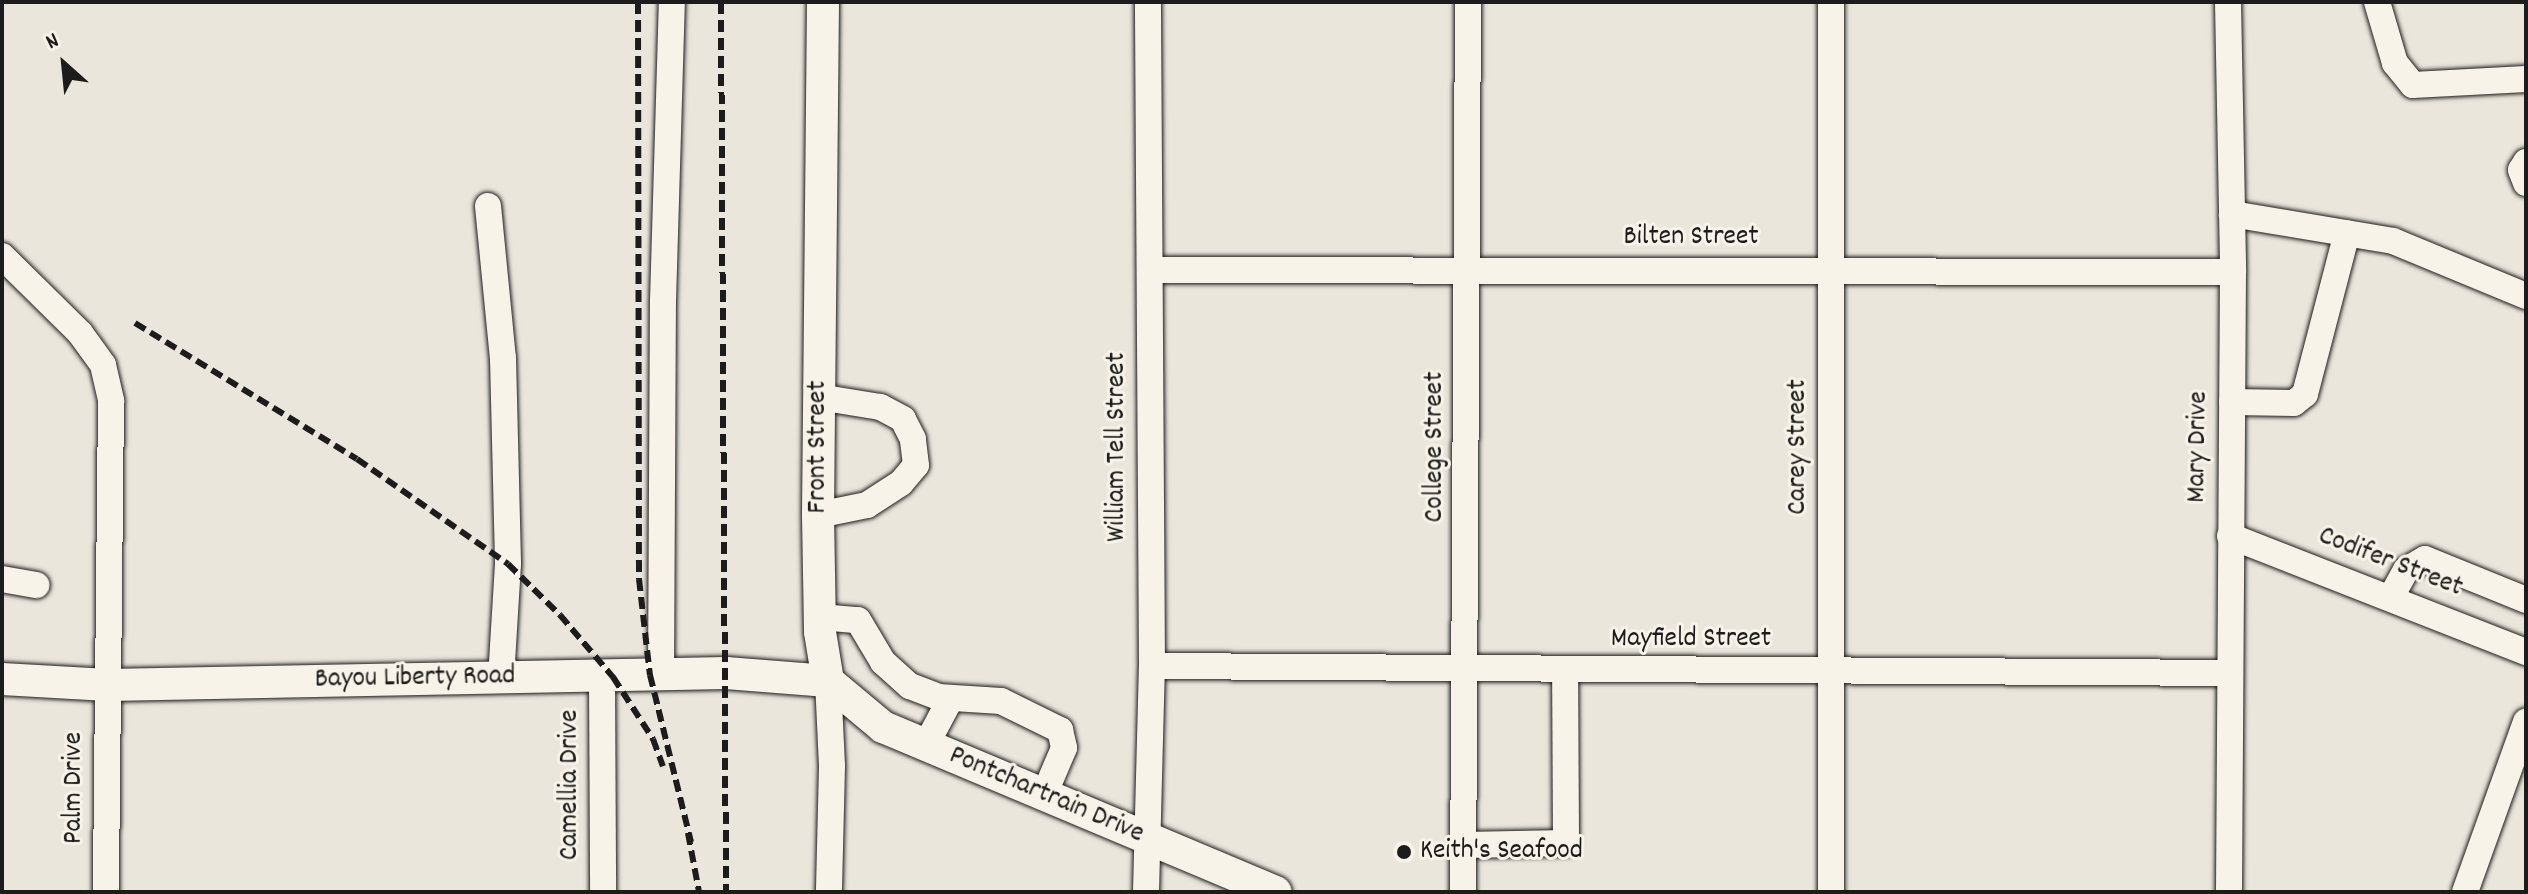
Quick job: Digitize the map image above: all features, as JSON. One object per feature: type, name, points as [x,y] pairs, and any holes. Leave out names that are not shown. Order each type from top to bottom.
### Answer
[{"type":"main road","name":"Front Street","points":[[823,2],[818,515],[820,617],[828,681]]},
{"type":"main road","name":"Bayou Liberty Road","points":[[2,679],[108,685],[501,677],[602,678],[726,673],[828,681]]},
{"type":"main road","name":"Pontchartrain Drive","points":[[828,681],[883,727],[1276,892]]},
{"type":"street","points":[[661,676],[672,2]]},
{"type":"street","name":"William Tell Street","points":[[1146,892],[1152,666],[1148,2]]},
{"type":"street","name":"College Street","points":[[1463,892],[1469,271],[1468,2]]},
{"type":"street","name":"Carey Street","points":[[1831,2],[1831,892]]},
{"type":"street","name":"Mary Drive","points":[[2228,2],[2233,272],[2229,892]]},
{"type":"street","points":[[2377,2],[2395,63],[2413,85],[2526,79]]},
{"type":"street","points":[[2526,162],[2521,170],[2526,183]]},
{"type":"street","points":[[488,206],[503,358],[508,564],[501,677]]},
{"type":"street","points":[[2232,214],[2393,241],[2526,296]]},
{"type":"street","points":[[2232,402],[2294,403],[2305,394],[2347,233]]},
{"type":"street","name":"Palm Drive","points":[[2,256],[80,333],[103,365],[111,401],[106,892]]},
{"type":"street","name":"Bilten Street","points":[[1150,270],[2233,272]]},
{"type":"street","points":[[818,515],[867,505],[901,483],[916,465],[913,439],[903,419],[880,407],[819,397]]},
{"type":"street","name":"Codifer Street","points":[[2230,536],[2526,652]]},
{"type":"street","points":[[2391,597],[2406,570],[2425,559],[2526,600]]},
{"type":"street","points":[[2,579],[36,585]]},
{"type":"street","points":[[820,617],[855,618],[895,676],[910,686],[951,698],[1001,701],[1060,730],[1064,748],[1044,795]]},
{"type":"street","name":"Mayfield Street","points":[[1152,666],[1565,672],[2230,673]]},
{"type":"street","points":[[1464,845],[1566,843],[1565,672]]},
{"type":"street","name":"Camellia Drive","points":[[602,678],[603,892]]},
{"type":"street","name":"Front Street","points":[[828,681],[832,766],[829,892]]},
{"type":"street","points":[[926,745],[951,698]]},
{"type":"street","points":[[2470,890],[2526,722]]},
{"type":"railway","points":[[638,2],[639,579],[650,675],[691,842]]},
{"type":"railway","points":[[721,2],[726,892]]},
{"type":"railway","points":[[135,323],[357,459],[508,564],[560,615],[613,677],[653,739],[663,766]]},
{"type":"railway","points":[[688,833],[699,892]]},
{"type":"place","name":"Keith's Seafood","points":[[1404,852]]}]
